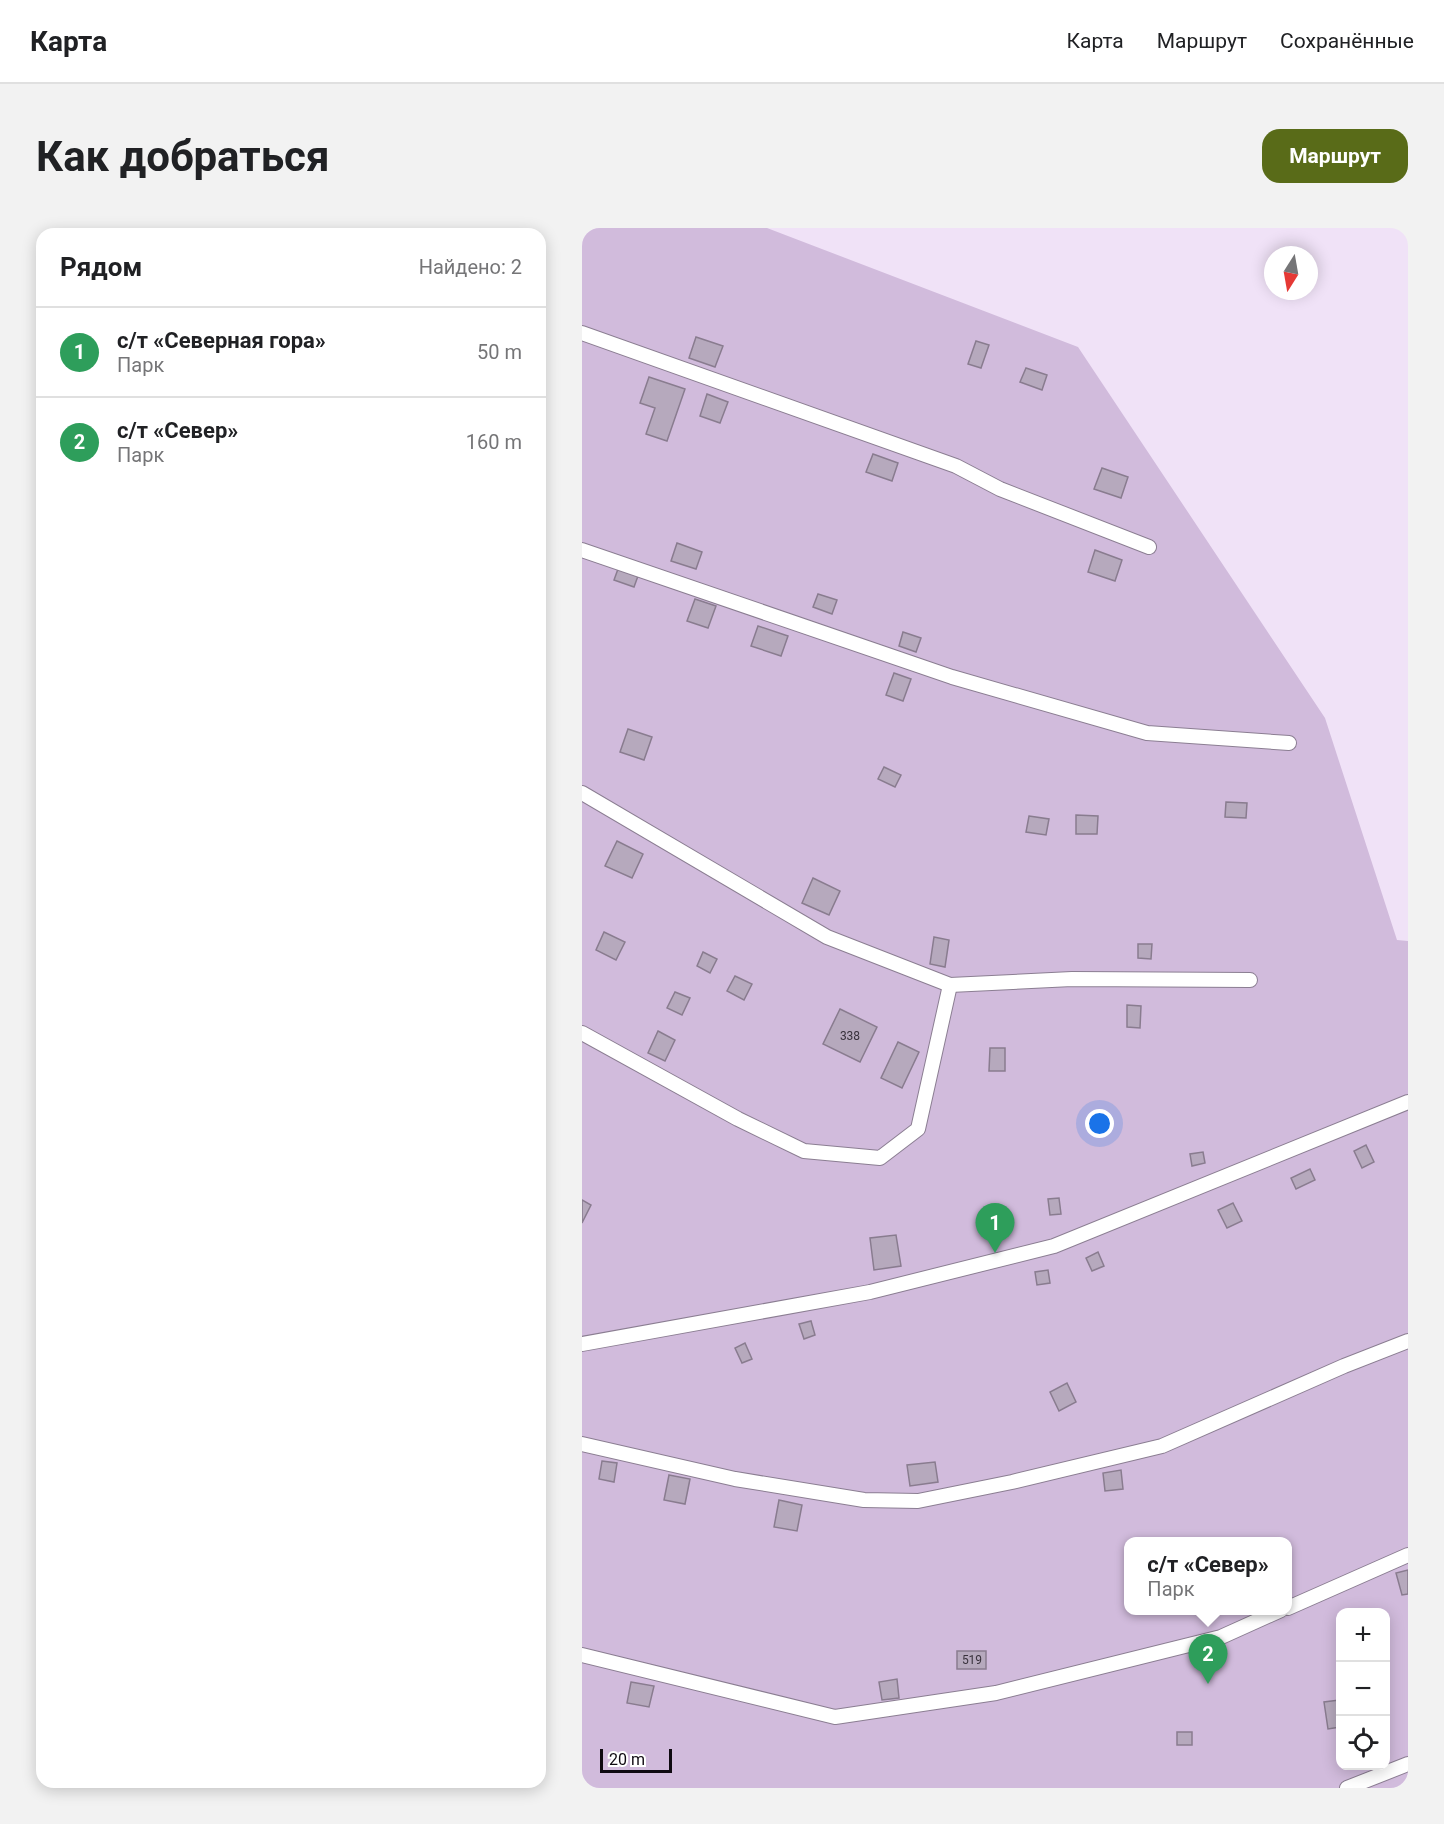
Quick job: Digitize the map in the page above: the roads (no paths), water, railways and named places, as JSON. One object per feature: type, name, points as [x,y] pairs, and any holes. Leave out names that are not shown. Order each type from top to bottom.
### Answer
[{"type":"lane","points":[[582,333],[956,466],[1000,489],[1149,547]]},
{"type":"lane","points":[[582,550],[952,677],[1147,733],[1289,743]]},
{"type":"lane","points":[[582,793],[827,937],[950,985],[1072,979],[1250,980]]},
{"type":"lane","points":[[582,1033],[738,1119],[804,1151],[880,1158],[918,1129],[950,985]]},
{"type":"lane","points":[[582,1344],[870,1292],[1054,1246],[1408,1102]]},
{"type":"lane","points":[[582,1444],[735,1479],[864,1500],[918,1502],[1162,1446],[1344,1366],[1408,1341]]},
{"type":"lane","points":[[1292,1606],[1408,1555]]},
{"type":"lane","points":[[582,1655],[835,1717],[996,1693],[1221,1637],[1272,1615]]},
{"type":"lane","points":[[1347,1788],[1408,1764]]},
{"type":"place","name":"с/т «Северная гора»","points":[[995,1253]]},
{"type":"place","name":"с/т «Север»","points":[[1208,1684]]}]
